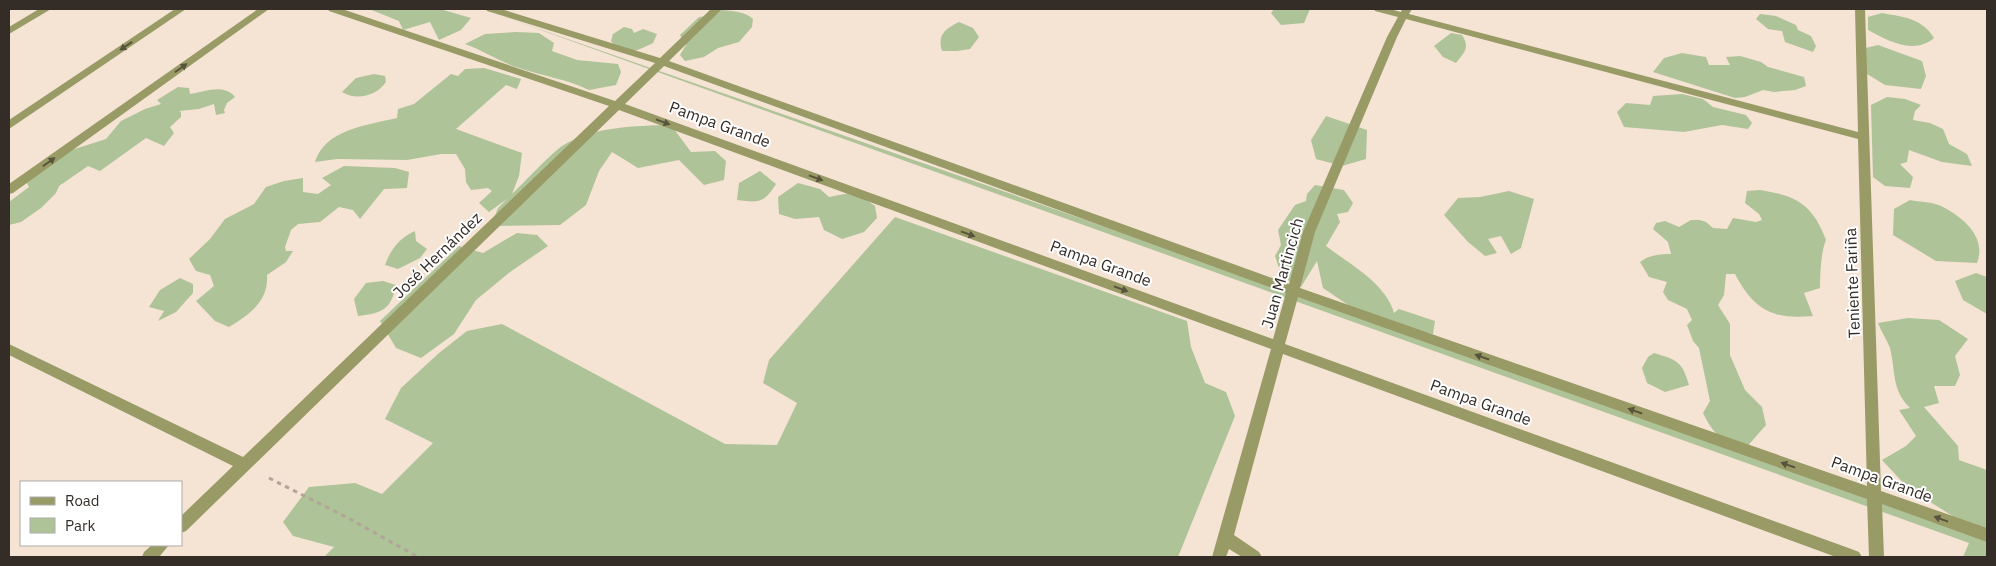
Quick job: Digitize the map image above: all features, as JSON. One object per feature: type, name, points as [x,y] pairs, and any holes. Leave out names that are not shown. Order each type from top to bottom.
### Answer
[{"type":"street","points":[[9,31],[46,9]]},
{"type":"street","points":[[9,125],[181,9]]},
{"type":"street","points":[[9,190],[264,9]]},
{"type":"street","name":"Pampa Grande","points":[[333,9],[617,105],[1854,557]]},
{"type":"street","name":"Pampa Grande","points":[[491,9],[662,62],[1292,290],[1987,535]]},
{"type":"street","name":"José Hernández","points":[[182,525],[717,9]]},
{"type":"street","points":[[1379,9],[1405,12],[1864,137]]},
{"type":"street","name":"Teniente Fariña","points":[[1860,9],[1876,557]]},
{"type":"street","name":"Juan Martincich","points":[[1219,557],[1226,538],[1279,347],[1292,290],[1309,232],[1392,37],[1405,12]]},
{"type":"street","points":[[9,349],[244,465]]},
{"type":"street","points":[[1226,538],[1254,557]]},
{"type":"street","points":[[149,557],[161,546]]},
{"type":"path","points":[[244,465],[350,519],[418,557]]},
{"type":"green space","points":[[369,9],[440,9],[471,18],[461,30],[439,40],[430,22],[403,30],[399,21]]},
{"type":"green space","points":[[1274,9],[1310,9],[1304,23],[1281,25],[1271,13]]},
{"type":"green space","points":[[721,10],[746,14],[753,19],[752,27],[739,42],[718,48],[704,57],[685,61],[680,55],[686,45],[680,35],[699,17],[709,16]]},
{"type":"green space","points":[[1882,13],[1905,17],[1918,22],[1934,38],[1926,43],[1910,46],[1892,42],[1868,30],[1868,17]]},
{"type":"green space","points":[[1760,14],[1776,16],[1796,25],[1798,30],[1811,36],[1816,46],[1813,52],[1785,42],[1782,31],[1768,29],[1756,19]]},
{"type":"green space","points":[[499,15],[1987,535],[1987,557],[1963,557],[1969,543]]},
{"type":"green space","points":[[959,22],[973,28],[979,37],[970,49],[942,51],[941,37],[943,33]]},
{"type":"green space","points":[[624,27],[632,29],[634,33],[643,29],[657,34],[653,43],[636,51],[626,52],[616,47],[611,41],[613,34]]},
{"type":"green space","points":[[539,33],[554,43],[552,51],[577,60],[618,64],[621,72],[616,85],[589,90],[572,83],[512,66],[465,44],[485,34]]},
{"type":"green space","points":[[1451,33],[1462,35],[1466,43],[1464,52],[1456,63],[1443,57],[1434,46]]},
{"type":"green space","points":[[1878,45],[1922,61],[1926,76],[1921,89],[1885,85],[1859,69],[1857,50]]},
{"type":"green space","points":[[1682,53],[1706,57],[1709,65],[1730,65],[1726,57],[1740,56],[1761,62],[1768,67],[1804,77],[1806,86],[1795,90],[1774,92],[1763,90],[1745,97],[1735,98],[1653,72],[1664,58]]},
{"type":"green space","points":[[484,68],[521,79],[517,89],[506,85],[456,129],[522,153],[519,176],[512,194],[556,150],[574,139],[587,134],[629,127],[671,125],[691,152],[715,151],[726,161],[724,180],[704,185],[679,160],[638,168],[612,152],[599,171],[586,205],[560,225],[491,226],[498,208],[507,199],[489,212],[479,203],[492,191],[488,188],[471,190],[466,182],[465,169],[456,154],[441,154],[407,160],[337,159],[315,162],[320,151],[338,135],[361,126],[397,118],[398,109],[414,104],[451,74],[458,76],[465,69]]},
{"type":"green space","points":[[374,74],[385,76],[386,82],[372,94],[354,96],[342,92],[356,78]]},
{"type":"green space","points":[[178,87],[189,88],[190,94],[220,89],[235,97],[227,103],[224,110],[225,113],[216,115],[214,104],[199,109],[179,111],[181,112],[181,117],[170,127],[174,133],[164,146],[146,138],[100,171],[88,166],[59,186],[56,193],[41,208],[21,222],[9,225],[9,202],[29,187],[25,179],[59,154],[106,139],[121,121],[145,109],[161,104],[157,100]]},
{"type":"green space","points":[[1682,94],[1703,99],[1713,107],[1746,115],[1752,123],[1748,129],[1722,125],[1684,132],[1624,127],[1617,112],[1626,103],[1650,105],[1653,96]]},
{"type":"green space","points":[[1887,97],[1905,99],[1921,105],[1915,111],[1913,120],[1930,123],[1943,129],[1949,144],[1967,154],[1972,166],[1942,162],[1909,150],[1907,162],[1900,164],[1913,177],[1910,188],[1885,186],[1873,177],[1871,105]]},
{"type":"green space","points":[[1326,116],[1367,130],[1366,159],[1342,166],[1316,159],[1311,140]]},
{"type":"green space","points":[[344,166],[395,168],[409,172],[407,188],[384,189],[360,219],[353,210],[339,207],[320,222],[298,224],[291,230],[285,247],[286,251],[293,251],[286,262],[267,275],[265,292],[256,306],[229,327],[215,321],[196,301],[214,286],[210,275],[196,271],[189,259],[210,239],[225,219],[254,204],[266,187],[284,181],[303,178],[303,192],[318,194],[331,185],[322,178]]},
{"type":"green space","points":[[760,171],[776,184],[772,190],[760,200],[737,200],[739,183]]},
{"type":"green space","points":[[798,183],[820,189],[829,197],[855,192],[875,206],[877,218],[864,232],[842,239],[824,230],[819,217],[795,219],[779,214],[778,197]]},
{"type":"green space","points":[[1315,185],[1344,190],[1353,203],[1348,212],[1337,214],[1340,222],[1326,246],[1375,283],[1390,302],[1394,313],[1399,309],[1435,321],[1433,334],[1420,333],[1360,313],[1323,288],[1317,261],[1301,287],[1282,277],[1275,256],[1281,245],[1278,230],[1295,205],[1306,201],[1307,194]]},
{"type":"green space","points":[[1760,190],[1784,195],[1802,204],[1815,218],[1826,240],[1822,257],[1820,288],[1804,293],[1813,316],[1787,316],[1766,310],[1750,296],[1735,274],[1726,274],[1724,295],[1718,305],[1730,324],[1730,355],[1745,390],[1762,407],[1766,425],[1745,449],[1730,443],[1720,436],[1707,421],[1703,413],[1710,401],[1699,348],[1693,341],[1687,325],[1692,320],[1687,309],[1668,300],[1663,292],[1667,282],[1649,277],[1640,262],[1654,255],[1671,254],[1668,242],[1653,229],[1656,223],[1665,221],[1679,227],[1691,220],[1700,220],[1713,228],[1727,229],[1733,218],[1756,222],[1762,220],[1759,214],[1745,203],[1747,191]]},
{"type":"green space","points":[[1509,191],[1534,199],[1521,248],[1511,254],[1501,236],[1488,239],[1497,253],[1485,256],[1468,242],[1444,215],[1458,198],[1480,197]]},
{"type":"green space","points":[[1910,200],[1938,205],[1965,222],[1976,236],[1979,245],[1977,263],[1936,261],[1893,235],[1894,209]]},
{"type":"green space","points":[[895,217],[1187,321],[1191,347],[1205,383],[1226,392],[1235,416],[1178,557],[324,557],[334,547],[293,536],[283,522],[309,487],[355,483],[382,494],[433,443],[385,419],[401,388],[439,353],[467,331],[502,324],[725,444],[777,445],[797,403],[763,383],[769,360]]},
{"type":"green space","points":[[415,231],[416,241],[427,249],[420,258],[398,269],[385,265],[396,245],[404,237]]},
{"type":"green space","points":[[517,233],[537,235],[548,246],[510,272],[476,300],[454,334],[421,358],[396,348],[380,321],[459,246],[483,253]]},
{"type":"green space","points":[[1976,273],[1987,277],[1987,314],[1963,300],[1955,281]]},
{"type":"green space","points":[[180,278],[193,284],[193,293],[176,312],[158,321],[164,311],[149,307],[160,290]]},
{"type":"green space","points":[[383,281],[396,285],[388,305],[379,311],[358,316],[354,299],[366,283]]},
{"type":"green space","points":[[1908,318],[1939,320],[1968,339],[1955,356],[1960,375],[1955,386],[1934,386],[1939,403],[1924,407],[1958,446],[1959,460],[1987,470],[1987,533],[1967,525],[1908,488],[1882,460],[1906,446],[1916,436],[1899,410],[1910,408],[1897,387],[1890,348],[1878,323]]},
{"type":"green space","points":[[1654,353],[1678,363],[1684,371],[1689,385],[1665,392],[1647,383],[1642,368],[1648,357]]}]
